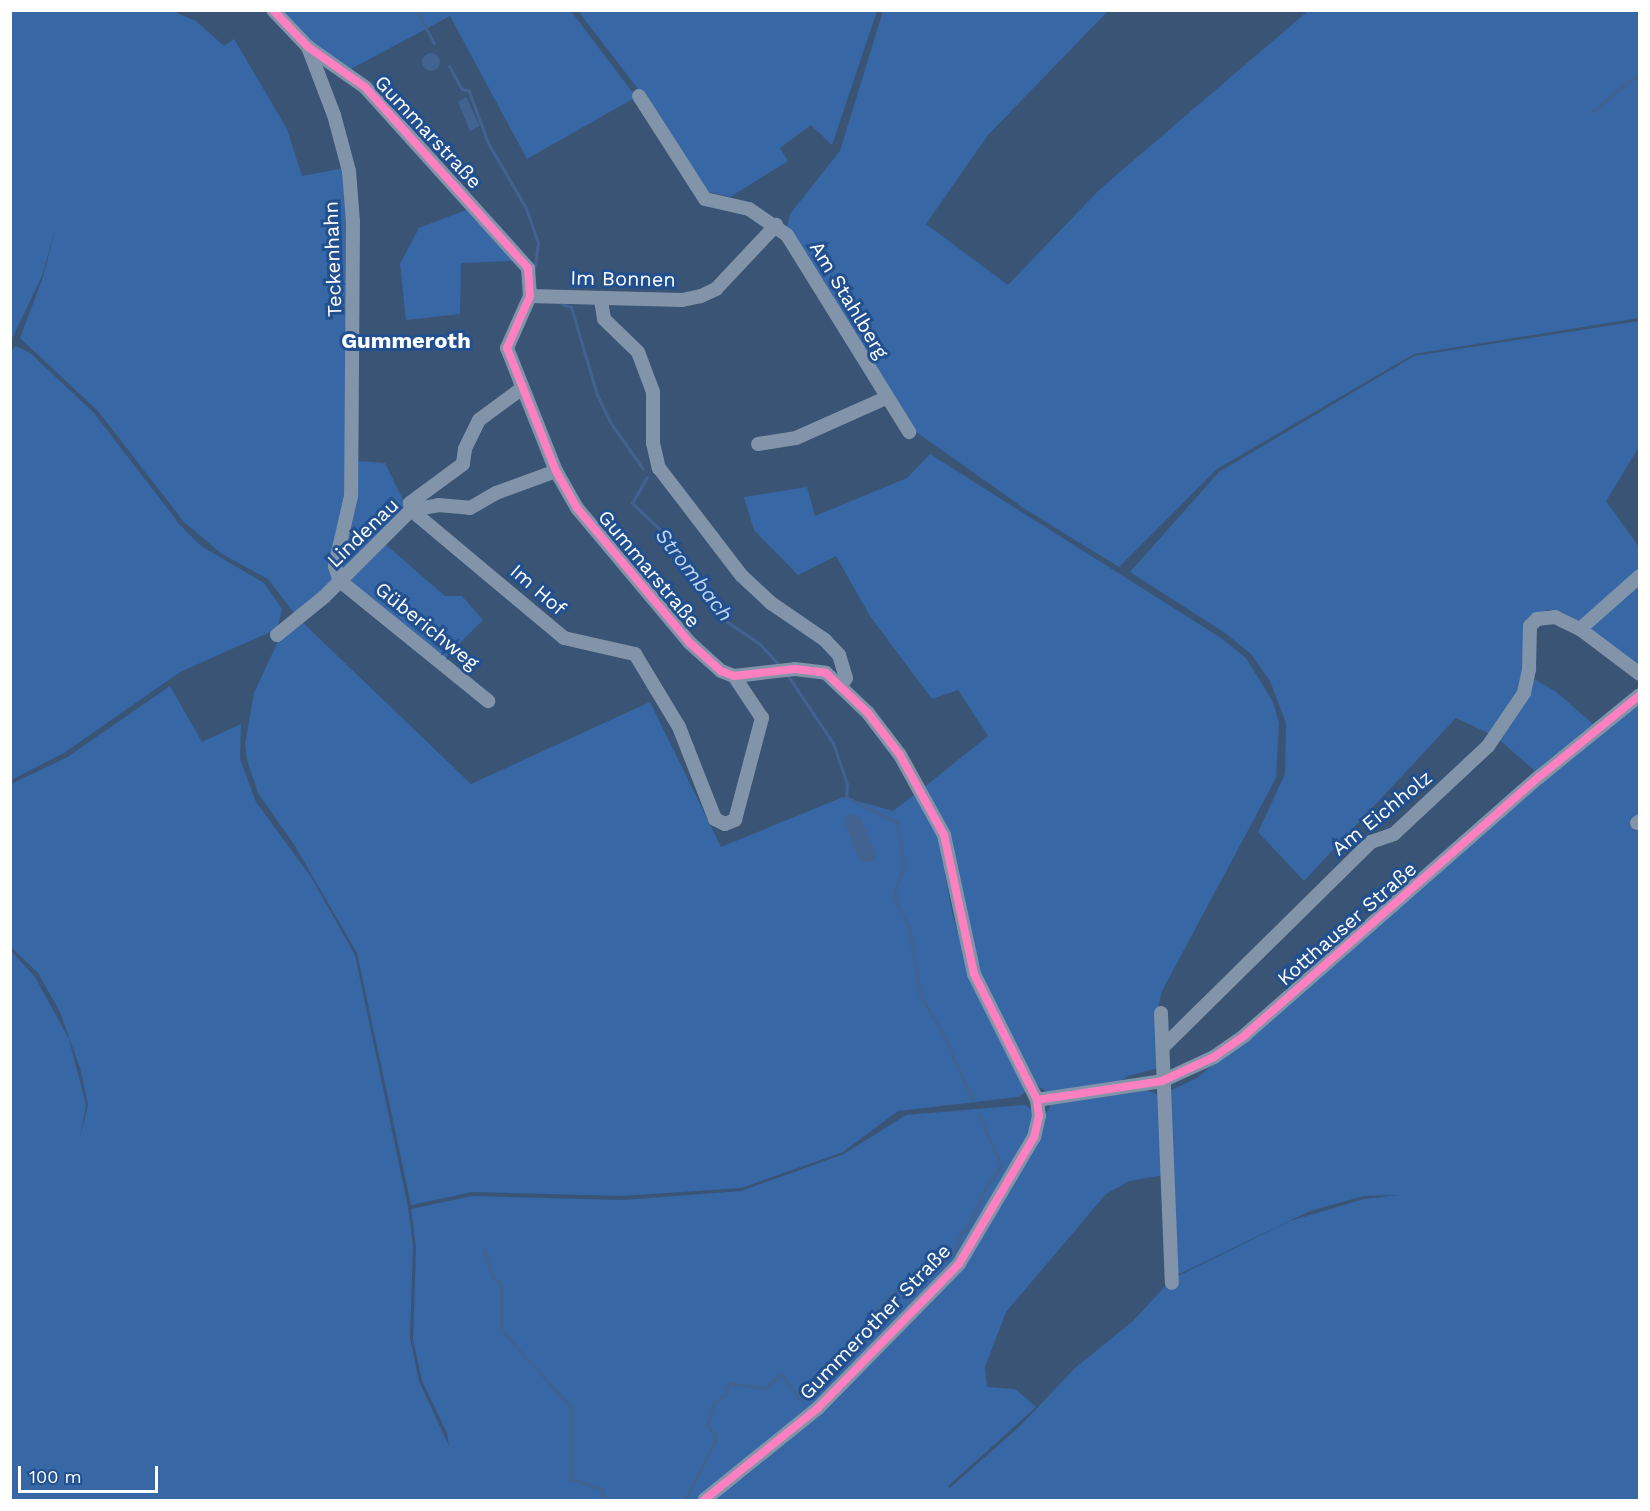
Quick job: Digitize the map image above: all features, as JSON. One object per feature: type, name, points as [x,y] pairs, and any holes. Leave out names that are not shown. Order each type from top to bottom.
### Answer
[{"type":"street","name":"Gummarstraße","points":[[273,10],[308,47],[365,87],[520,257],[531,280],[530,296],[507,348],[521,389],[556,471],[577,508],[690,643],[721,671],[734,676],[762,718],[735,820]]},
{"type":"street","name":"Teckenhahn","points":[[308,47],[334,115],[349,171],[353,222],[351,486],[345,534],[335,566],[340,581]]},
{"type":"street","points":[[639,96],[705,199],[749,209],[776,225]]},
{"type":"street","name":"Im Bonnen","points":[[530,296],[601,300],[682,300],[701,296],[716,289],[776,225]]},
{"type":"street","name":"Am Stahlberg","points":[[776,225],[818,284],[909,432]]},
{"type":"street","points":[[601,300],[604,319],[638,352],[653,393],[653,443],[659,468],[742,576],[771,603],[825,640],[839,655],[846,678],[842,684]]},
{"type":"street","points":[[411,510],[410,503],[463,464],[472,430],[479,420],[521,389]]},
{"type":"street","points":[[758,444],[796,438],[886,398]]},
{"type":"street","name":"Lindenau","points":[[278,635],[340,581],[411,510],[438,505],[470,508],[496,493],[556,471]]},
{"type":"street","name":"Im Hof","points":[[411,510],[564,638],[635,654],[679,727],[715,819],[725,824],[735,820]]},
{"type":"street","points":[[1580,628],[1640,576]]},
{"type":"street","name":"Güberichweg","points":[[340,581],[488,701]]},
{"type":"street","name":"Am Eichholz","points":[[1164,1046],[1371,842],[1394,834],[1488,746],[1524,693],[1529,669],[1530,626],[1537,619],[1555,617],[1580,628],[1640,674]]},
{"type":"street","points":[[734,676],[810,669],[826,673],[842,684],[900,755],[937,819],[974,974],[1037,1100]]},
{"type":"street","name":"Kotthauser Straße","points":[[1037,1100],[1162,1080],[1214,1057],[1245,1035],[1539,777],[1640,695]]},
{"type":"street","points":[[1161,1013],[1172,1283]]},
{"type":"street","name":"Gummerother Straße","points":[[704,1500],[818,1408],[959,1264],[1034,1137],[1039,1116],[1037,1100]]},
{"type":"shaded area","points":[[11,11],[172,11],[196,21],[224,46],[234,39],[287,129],[302,176],[345,168],[351,222],[348,496],[336,581],[295,614],[268,579],[222,554],[184,522],[98,411],[20,338],[43,277],[57,224],[42,276],[11,341]]},
{"type":"shaded area","points":[[280,11],[571,11],[636,97],[527,159],[450,16],[349,70],[305,38]]},
{"type":"shaded area","points":[[578,11],[877,11],[832,145],[811,125],[780,148],[788,161],[730,197],[702,190],[642,94]]},
{"type":"shaded area","points":[[883,11],[1108,11],[988,135],[926,224],[1008,285],[1099,190],[1308,11],[1639,11],[1639,318],[1414,354],[1217,469],[1119,567],[1025,509],[912,429],[787,228],[790,214],[840,151]]},
{"type":"shaded area","points":[[431,53],[437,56],[440,62],[437,68],[431,71],[425,68],[422,62],[425,56]]},
{"type":"shaded area","points":[[466,97],[480,126],[470,131],[458,102]]},
{"type":"shaded area","points":[[466,210],[513,261],[461,263],[460,314],[406,320],[400,264],[419,228]]},
{"type":"shaded area","points":[[1639,321],[1639,447],[1606,501],[1639,547],[1639,574],[1586,620],[1577,621],[1562,612],[1547,610],[1534,616],[1522,691],[1492,735],[1456,718],[1304,881],[1258,832],[1285,774],[1286,723],[1270,681],[1251,654],[1225,633],[1130,572],[1219,472],[1414,356]]},
{"type":"shaded area","points":[[16,346],[30,353],[94,413],[180,525],[201,546],[264,583],[282,609],[277,629],[180,672],[64,753],[11,780],[10,352]]},
{"type":"shaded area","points":[[930,454],[1221,638],[1246,658],[1273,702],[1279,723],[1276,778],[1162,991],[1157,1012],[1158,1068],[1128,1076],[1118,1083],[1049,1093],[1038,1086],[978,972],[923,788],[988,736],[958,690],[932,699],[870,616],[836,556],[798,575],[754,530],[744,497],[807,487],[815,516],[907,478]]},
{"type":"shaded area","points":[[357,461],[385,463],[406,506],[345,569],[341,569],[350,533]]},
{"type":"shaded area","points":[[385,544],[445,596],[462,596],[483,620],[444,659],[347,581]]},
{"type":"shaded area","points":[[1639,577],[1639,666],[1596,636],[1590,626]]},
{"type":"shaded area","points":[[301,621],[471,784],[650,702],[721,847],[843,797],[893,811],[917,793],[937,831],[952,912],[970,975],[1027,1090],[1019,1097],[898,1111],[843,1152],[741,1188],[622,1196],[472,1192],[411,1205],[357,953],[295,846],[258,793],[247,760],[245,744],[254,693],[280,637]]},
{"type":"shaded area","points":[[1532,678],[1555,691],[1593,724],[1535,771],[1496,737]]},
{"type":"shaded area","points":[[170,686],[202,742],[241,724],[240,759],[256,802],[311,877],[355,955],[408,1207],[413,1246],[410,1338],[419,1381],[449,1446],[447,1433],[422,1381],[413,1339],[416,1247],[411,1209],[472,1196],[622,1200],[741,1191],[844,1154],[906,1115],[1025,1105],[1033,1111],[1030,1134],[952,1262],[962,1266],[1052,1103],[1146,1090],[1161,1096],[1164,1175],[1129,1181],[1106,1194],[1006,1312],[985,1367],[987,1387],[1015,1389],[1036,1407],[948,1486],[950,1488],[1021,1425],[1075,1368],[1133,1321],[1172,1279],[1290,1221],[1364,1199],[1400,1195],[1364,1196],[1310,1211],[1173,1277],[1169,1091],[1197,1078],[1639,700],[1639,816],[1630,823],[1634,831],[1640,828],[1639,1500],[11,1500],[10,950],[35,977],[69,1039],[86,1105],[80,1137],[88,1105],[80,1068],[60,1012],[38,973],[11,947],[11,784],[66,758]]},
{"type":"shaded area","points":[[853,814],[860,817],[875,853],[875,859],[867,863],[859,860],[845,823],[846,817]]},
{"type":"waterway","name":"Strombach","points":[[417,10],[434,43]]},
{"type":"waterway","name":"Strombach","points":[[449,66],[462,89],[469,91],[488,143],[526,208],[538,242],[535,266]]},
{"type":"waterway","points":[[1592,112],[1640,72]]},
{"type":"waterway","name":"Strombach","points":[[562,304],[571,307],[597,395],[610,422],[643,469]]},
{"type":"waterway","name":"Strombach","points":[[647,477],[632,503],[675,544],[683,567],[726,621],[760,644],[779,665]]},
{"type":"waterway","name":"Strombach","points":[[788,676],[833,743],[847,784],[846,797],[897,822],[904,867],[894,890],[895,900],[909,927],[920,995],[943,1034],[972,1099]]},
{"type":"waterway","name":"Strombach","points":[[685,1500],[715,1441],[715,1434],[707,1426],[714,1403],[726,1394],[728,1383],[765,1388],[781,1374],[800,1399],[808,1397],[813,1382],[844,1365],[856,1338],[865,1332],[866,1321],[904,1282],[929,1274],[955,1251],[961,1232],[967,1229],[988,1184],[1001,1166],[979,1115]]},
{"type":"waterway","points":[[484,1250],[492,1277],[501,1284],[501,1330],[571,1407],[571,1479],[602,1489],[603,1500]]},
{"type":"cycle path","points":[[273,10],[308,47],[365,87],[528,268],[530,296],[507,348],[556,471],[577,508],[690,643],[721,671],[734,676],[795,669],[826,673],[868,713],[900,755],[944,835],[974,974],[1037,1100],[1039,1116],[1034,1137],[959,1264],[818,1408],[704,1500]]},
{"type":"cycle path","points":[[1037,1100],[1162,1081],[1214,1057],[1245,1035],[1539,777],[1640,695]]},
{"type":"district","name":"Gummeroth","points":[[406,341]]}]
